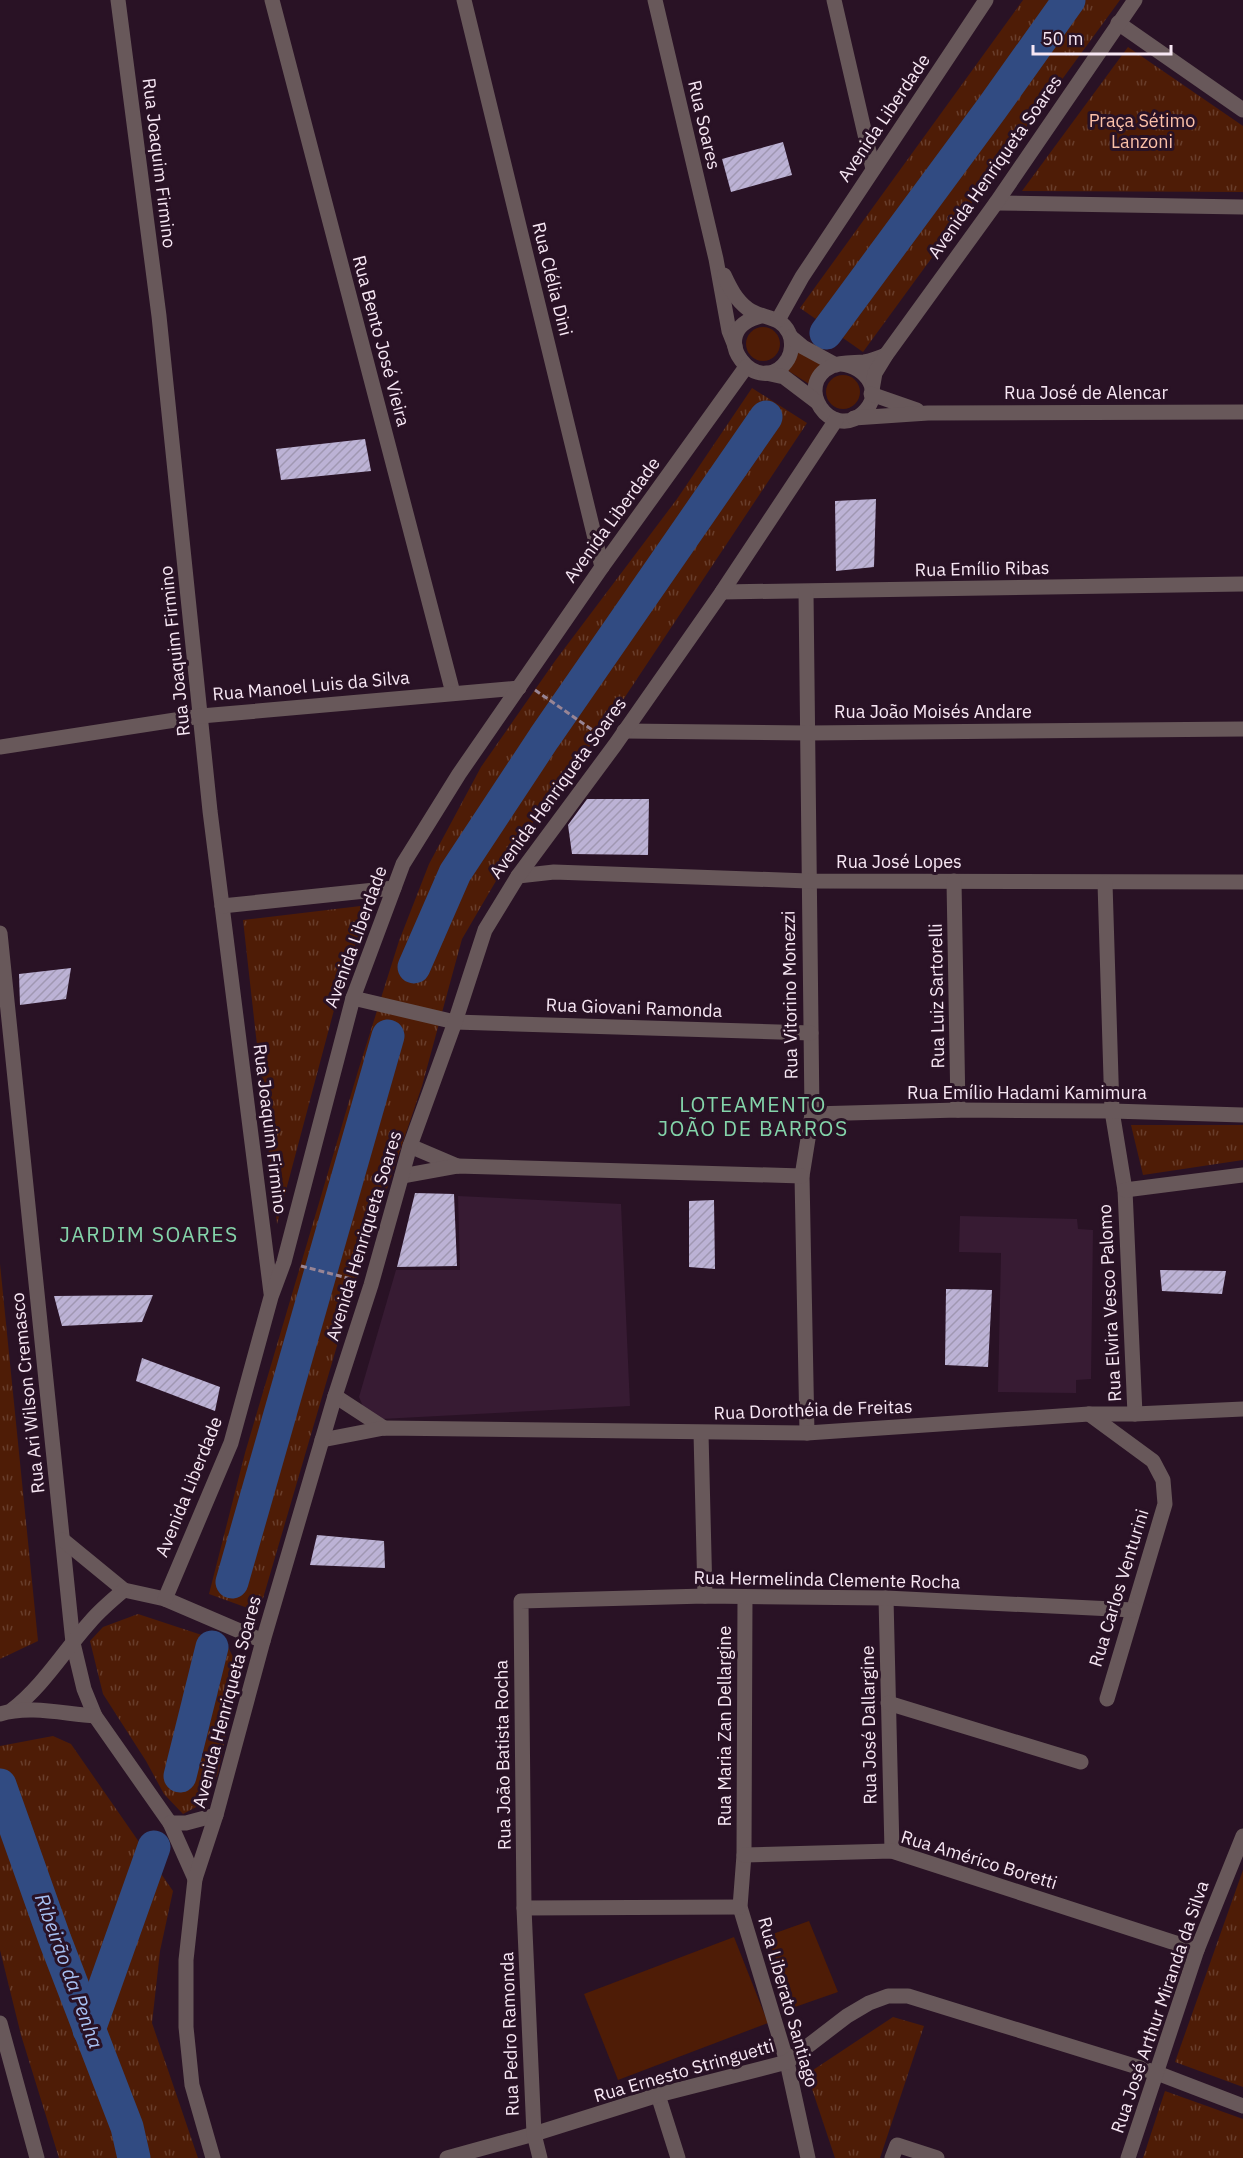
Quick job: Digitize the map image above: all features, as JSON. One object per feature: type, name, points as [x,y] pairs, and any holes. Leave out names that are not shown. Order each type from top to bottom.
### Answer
[{"type":"street","name":"Rua Joaquim Firmino","points":[[118,0],[159,316],[210,811],[271,1297]]},
{"type":"street","name":"Rua Bento José Vieira","points":[[272,0],[453,693]]},
{"type":"street","name":"Rua Clélia Dini","points":[[464,0],[602,567]]},
{"type":"street","name":"Rua Soares","points":[[655,0],[716,259]]},
{"type":"street","points":[[834,0],[873,170]]},
{"type":"street","name":"Avenida Liberdade","points":[[778,320],[802,277],[987,0]]},
{"type":"street","name":"Avenida Henriqueta Soares","points":[[872,392],[875,373],[886,355],[996,203],[1135,0]]},
{"type":"street","points":[[1118,23],[1243,110]]},
{"type":"street","points":[[996,203],[1243,207]]},
{"type":"street","points":[[716,259],[734,295],[748,309],[761,316],[778,320],[803,348],[838,364],[850,364],[865,374],[872,392],[868,406],[855,418]]},
{"type":"street","points":[[716,259],[729,331],[737,355],[746,367],[756,372],[784,377],[817,402],[828,416],[836,420],[928,413]]},
{"type":"street","points":[[735,346],[739,329],[745,323],[761,316]]},
{"type":"street","points":[[766,373],[782,366],[788,359],[791,351],[791,337]]},
{"type":"street","points":[[817,402],[815,394],[819,377],[825,370],[838,364],[867,362],[886,355]]},
{"type":"street","name":"Avenida Liberdade","points":[[165,1599],[231,1443],[271,1297],[284,1262],[353,998],[403,864],[459,774],[602,567],[746,367]]},
{"type":"street","points":[[872,392],[892,403],[928,413]]},
{"type":"street","name":"Rua José de Alencar","points":[[928,413],[1243,412]]},
{"type":"street","name":"Avenida Henriqueta Soares","points":[[213,2158],[192,2085],[186,2027],[186,1960],[195,1879],[216,1815],[263,1641],[335,1396],[371,1285],[410,1146],[455,1022],[485,930],[518,876],[615,745],[722,592],[836,420]]},
{"type":"street","name":"Rua Emílio Ribas","points":[[722,592],[1243,584]]},
{"type":"street","name":"Rua Vitorino Monezzi","points":[[806,592],[812,1114],[802,1176],[807,1433]]},
{"type":"street","name":"Rua Manoel Luis da Silva","points":[[0,747],[201,716],[521,685]]},
{"type":"street","name":"Rua João Moisés Andare","points":[[624,731],[808,733],[1243,729]]},
{"type":"street","points":[[538,849],[554,872]]},
{"type":"street","name":"Rua José Lopes","points":[[518,876],[554,872],[808,881],[1243,882]]},
{"type":"street","name":"Rua Luiz Sartorelli","points":[[954,881],[958,1110]]},
{"type":"street","name":"Rua Elvira Vesco Palomo","points":[[1105,883],[1112,1111],[1125,1190],[1135,1414]]},
{"type":"street","points":[[222,906],[394,888]]},
{"type":"street","name":"Rua Ari Wilson Cremasco","points":[[0,933],[73,1643],[84,1689],[95,1716],[170,1823],[195,1879]]},
{"type":"street","name":"Rua Giovani Ramonda","points":[[353,998],[455,1022],[811,1033]]},
{"type":"street","name":"Rua Emílio Hadami Kamimura","points":[[812,1114],[958,1110],[1243,1115]]},
{"type":"street","points":[[410,1146],[457,1166]]},
{"type":"street","points":[[402,1176],[457,1166],[802,1176]]},
{"type":"street","name":"Rua Elvira Vesco Palomo","points":[[1125,1190],[1243,1175]]},
{"type":"street","points":[[335,1396],[384,1428]]},
{"type":"street","name":"Rua Dorothéia de Freitas","points":[[322,1440],[384,1428],[807,1433],[1089,1414],[1243,1409]]},
{"type":"street","name":"Rua Carlos Venturini","points":[[1089,1414],[1153,1461],[1163,1480],[1165,1504],[1107,1699]]},
{"type":"street","points":[[701,1433],[705,1596]]},
{"type":"street","points":[[63,1540],[124,1590],[165,1599],[263,1641]]},
{"type":"street","points":[[5,1713],[44,1681],[103,1608],[124,1590]]},
{"type":"street","name":"Rua Hermelinda Clemente Rocha","points":[[521,1601],[705,1596],[886,1598],[1132,1610]]},
{"type":"street","name":"Rua Maria Zan Dellargine","points":[[744,1855],[745,1597]]},
{"type":"street","name":"Rua José Dallargine","points":[[886,1598],[891,1851]]},
{"type":"street","name":"Rua João Batista Rocha","points":[[521,1601],[524,1908]]},
{"type":"street","points":[[888,1703],[1081,1762]]},
{"type":"street","points":[[5,1713],[95,1716]]},
{"type":"street","points":[[170,1823],[186,1823],[216,1815]]},
{"type":"street","name":"Rua José Arthur Miranda da Silva","points":[[1128,2158],[1197,1950],[1243,1836]]},
{"type":"street","name":"Rua Américo Boretti","points":[[744,1855],[891,1851],[1197,1950]]},
{"type":"street","name":"Rua Liberato Santiago","points":[[744,1855],[740,1907],[787,2062],[808,2158]]},
{"type":"street","points":[[524,1908],[740,1907]]},
{"type":"street","name":"Rua Pedro Ramonda","points":[[524,1908],[534,2134],[540,2158]]},
{"type":"street","name":"Rua Ernesto Stringuetti","points":[[447,2158],[658,2096],[787,2062],[847,2016],[869,2002],[888,1996],[908,1996],[1157,2073],[1243,2106]]},
{"type":"street","points":[[0,2023],[37,2158]]},
{"type":"street","points":[[658,2096],[678,2158]]},
{"type":"street","points":[[895,2152],[937,2158]]},
{"type":"path","points":[[521,685],[615,745]]},
{"type":"path","points":[[310,1268],[340,1276]]},
{"type":"shaded area","points":[[458,1196],[621,1204],[630,1406],[381,1419],[365,1411],[359,1397],[396,1270],[460,1270]]},
{"type":"shaded area","points":[[960,1216],[1077,1219],[1078,1229],[1093,1230],[1091,1379],[1076,1380],[1076,1393],[998,1392],[1001,1253],[959,1252]]},
{"type":"green space","points":[[1023,0],[1120,0],[863,352],[800,308]]},
{"type":"green space","name":"Praça Sétimo Lanzoni","points":[[1128,47],[1243,126],[1243,192],[1022,191]]},
{"type":"green space","points":[[763,327],[775,332],[780,344],[775,356],[763,361],[751,356],[746,344],[751,332]]},
{"type":"green space","points":[[800,350],[821,364],[809,384],[787,370]]},
{"type":"green space","points":[[843,375],[855,380],[860,392],[855,404],[843,409],[831,404],[826,392],[831,380]]},
{"type":"green space","points":[[752,388],[807,423],[615,712],[520,840],[462,939],[422,1086],[358,1274],[259,1612],[209,1594],[245,1453],[358,1071],[399,941],[429,864],[481,767],[555,661],[677,499]]},
{"type":"green space","points":[[369,905],[338,995],[277,1224],[243,920]]},
{"type":"green space","points":[[1131,1125],[1243,1125],[1243,1160],[1143,1175]]},
{"type":"green space","points":[[0,1264],[38,1641],[0,1659]]},
{"type":"green space","points":[[138,1614],[226,1643],[239,1669],[218,1774],[202,1804],[183,1814],[164,1794],[146,1761],[103,1694],[90,1641],[103,1627]]},
{"type":"green space","points":[[53,1736],[71,1744],[173,1891],[160,1951],[152,2023],[198,2158],[59,2158],[21,2035],[0,1950],[0,1746]]},
{"type":"green space","points":[[1243,1870],[1243,2087],[1175,2062]]},
{"type":"green space","points":[[809,1921],[838,1992],[795,2007],[767,1936]]},
{"type":"green space","points":[[734,1937],[768,2023],[618,2080],[584,1994]]},
{"type":"green space","points":[[893,2017],[924,2026],[880,2158],[835,2158],[807,2074]]},
{"type":"green space","points":[[1165,2091],[1243,2119],[1243,2158],[1143,2158]]},
{"type":"building","points":[[783,142],[792,175],[731,192],[722,159]]},
{"type":"building","points":[[365,439],[371,471],[281,480],[276,449]]},
{"type":"building","points":[[876,499],[874,567],[836,571],[835,501]]},
{"type":"building","points":[[587,799],[649,799],[648,855],[572,854],[568,825]]},
{"type":"building","points":[[71,968],[66,999],[20,1005],[19,974]]},
{"type":"building","points":[[415,1193],[454,1194],[457,1266],[397,1267]]},
{"type":"building","points":[[714,1200],[715,1269],[689,1267],[689,1201]]},
{"type":"building","points":[[1160,1270],[1226,1271],[1222,1294],[1162,1291]]},
{"type":"building","points":[[946,1289],[992,1290],[988,1367],[945,1365]]},
{"type":"building","points":[[153,1295],[142,1322],[62,1326],[54,1296]]},
{"type":"building","points":[[142,1358],[220,1387],[215,1411],[136,1381]]},
{"type":"building","points":[[317,1535],[384,1541],[385,1568],[310,1565]]},
{"type":"waterway","points":[[826,333],[1069,0]]},
{"type":"waterway","points":[[414,967],[455,873],[544,738],[766,417]]},
{"type":"waterway","points":[[232,1582],[388,1036]]},
{"type":"waterway","points":[[180,1776],[212,1647]]},
{"type":"waterway","name":"Ribeirão da Penha","points":[[0,1785],[55,1940],[127,2127],[134,2158]]},
{"type":"waterway","points":[[89,2030],[154,1847]]},
{"type":"district","name":"LOTEAMENTO JOÃO DE BARROS","points":[[753,1117]]},
{"type":"district","name":"JARDIM SOARES","points":[[149,1235]]}]
